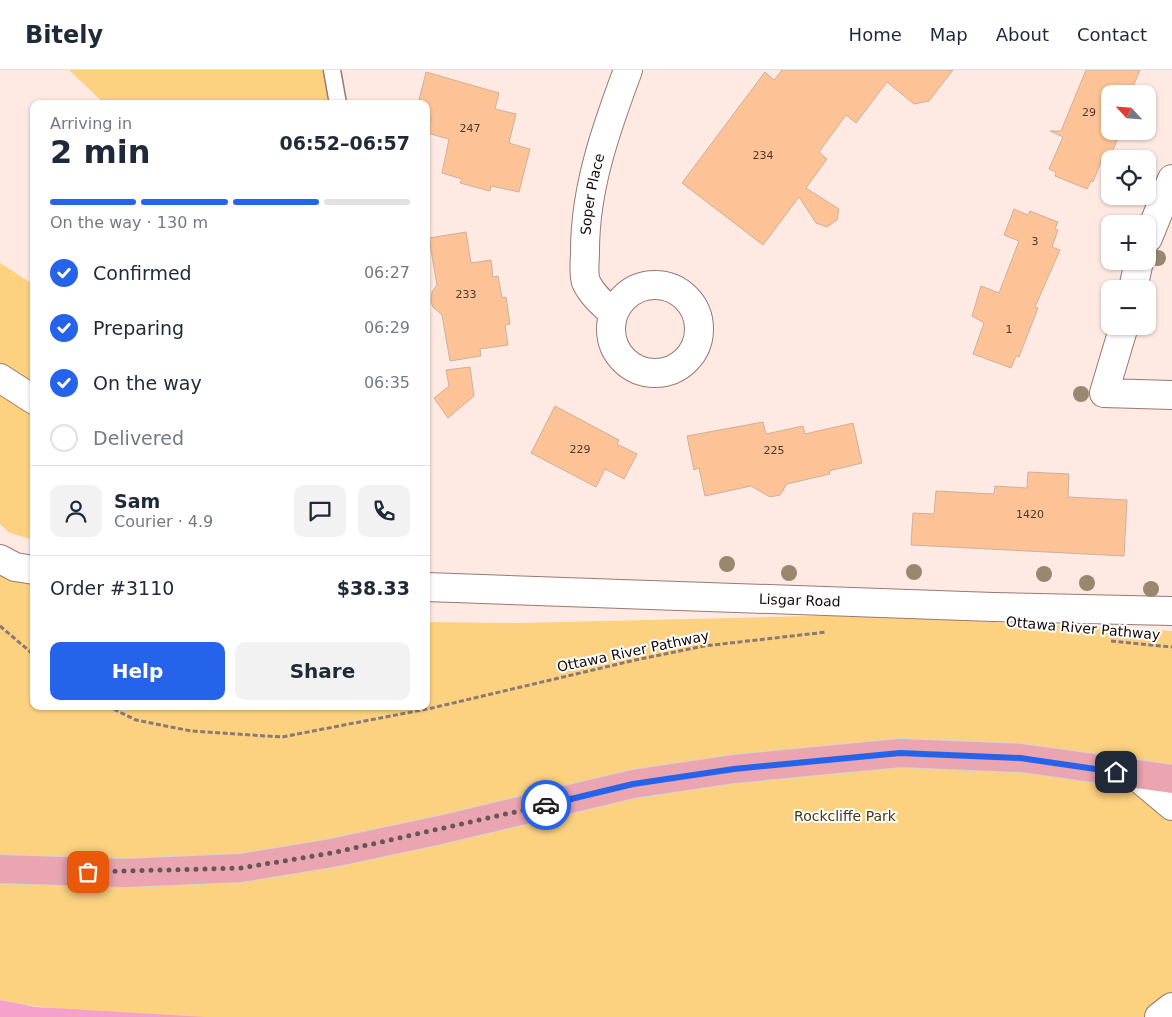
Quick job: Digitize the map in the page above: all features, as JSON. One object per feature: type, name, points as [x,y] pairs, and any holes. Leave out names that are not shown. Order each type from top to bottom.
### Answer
[{"type":"main road","points":[[0,869],[124,873],[241,868],[350,849],[633,784],[734,769],[900,753],[1020,758],[1172,779]]},
{"type":"street","name":"Soper Place","points":[[613,313],[592,294],[586,280],[585,232],[592,178],[610,118],[628,70]]},
{"type":"street","points":[[1156,218],[1172,179]]},
{"type":"street","points":[[1121,335],[1104,393],[1172,395]]},
{"type":"street","points":[[0,378],[30,397]]},
{"type":"street","points":[[0,559],[15,567],[30,569]]},
{"type":"street","name":"Lisgar Road","points":[[430,587],[994,608],[1172,611]]},
{"type":"street","points":[[1135,775],[1172,806]]},
{"type":"street","points":[[1159,1017],[1172,1007]]},
{"type":"lane","points":[[332,70],[337,100]]},
{"type":"path","points":[[0,626],[30,652]]},
{"type":"path","name":"Ottawa River Pathway","points":[[430,708],[631,661],[704,646],[836,632]]},
{"type":"path","name":"Ottawa River Pathway","points":[[1104,640],[1172,648]]},
{"type":"path","name":"Ottawa River Pathway","points":[[115,710],[136,720],[191,731],[282,737],[422,710]]},
{"type":"green space","points":[[69,70],[338,70],[328,93],[327,100],[101,100]]},
{"type":"green space","points":[[0,263],[30,282],[30,539],[10,533],[0,524]]},
{"type":"green space","name":"Rockcliffe Park","points":[[0,575],[30,584],[30,710],[430,710],[430,622],[520,623],[856,615],[1172,631],[1172,1017],[158,1017],[59,1009],[0,1000]]},
{"type":"shaded area","points":[[0,1000],[36,1007],[205,1017],[0,1017]]},
{"type":"building","points":[[782,70],[953,70],[929,101],[914,104],[887,82],[856,123],[846,115],[819,152],[827,159],[806,188],[839,209],[837,220],[827,227],[816,223],[799,197],[763,245],[682,183],[765,72],[774,80]]},
{"type":"building","points":[[1086,70],[1140,70],[1134,85],[1101,85],[1101,140],[1117,140],[1113,150],[1101,150],[1101,162],[1093,182],[1091,181],[1087,189],[1055,176],[1056,172],[1049,169],[1063,137],[1050,131],[1061,131]]},
{"type":"building","points":[[426,72],[499,93],[495,109],[516,114],[509,143],[530,149],[519,192],[491,186],[490,191],[460,183],[462,179],[442,173],[449,139],[430,134],[430,100],[419,100]]},
{"type":"building","points":[[1014,209],[1028,215],[1030,211],[1058,222],[1055,229],[1058,230],[1052,247],[1060,250],[1035,307],[1038,308],[1019,357],[1016,356],[1011,368],[973,354],[984,323],[972,316],[981,286],[999,293],[1019,241],[1004,235]]},
{"type":"building","points":[[466,232],[471,263],[491,260],[493,277],[498,276],[502,298],[506,297],[510,324],[505,325],[508,345],[480,349],[481,356],[450,361],[442,315],[433,307],[431,302],[432,292],[437,285],[430,238]]},
{"type":"building","points":[[470,367],[474,396],[448,418],[434,398],[449,386],[446,370]]},
{"type":"building","points":[[555,406],[619,440],[617,444],[637,454],[624,479],[605,469],[596,487],[531,453]]},
{"type":"building","points":[[763,422],[766,434],[803,426],[805,434],[853,423],[862,463],[829,471],[830,474],[787,484],[780,495],[770,497],[751,486],[705,496],[699,468],[694,470],[687,436]]},
{"type":"building","points":[[1028,472],[1069,474],[1068,497],[1127,500],[1124,556],[911,545],[913,513],[934,514],[936,491],[994,494],[995,486],[1027,488]]},
{"type":"way so far","points":[[88,872],[124,873],[241,868],[332,853],[546,805]]},
{"type":"route","points":[[546,805],[633,784],[734,769],[900,753],[1020,758],[1116,772]]}]
